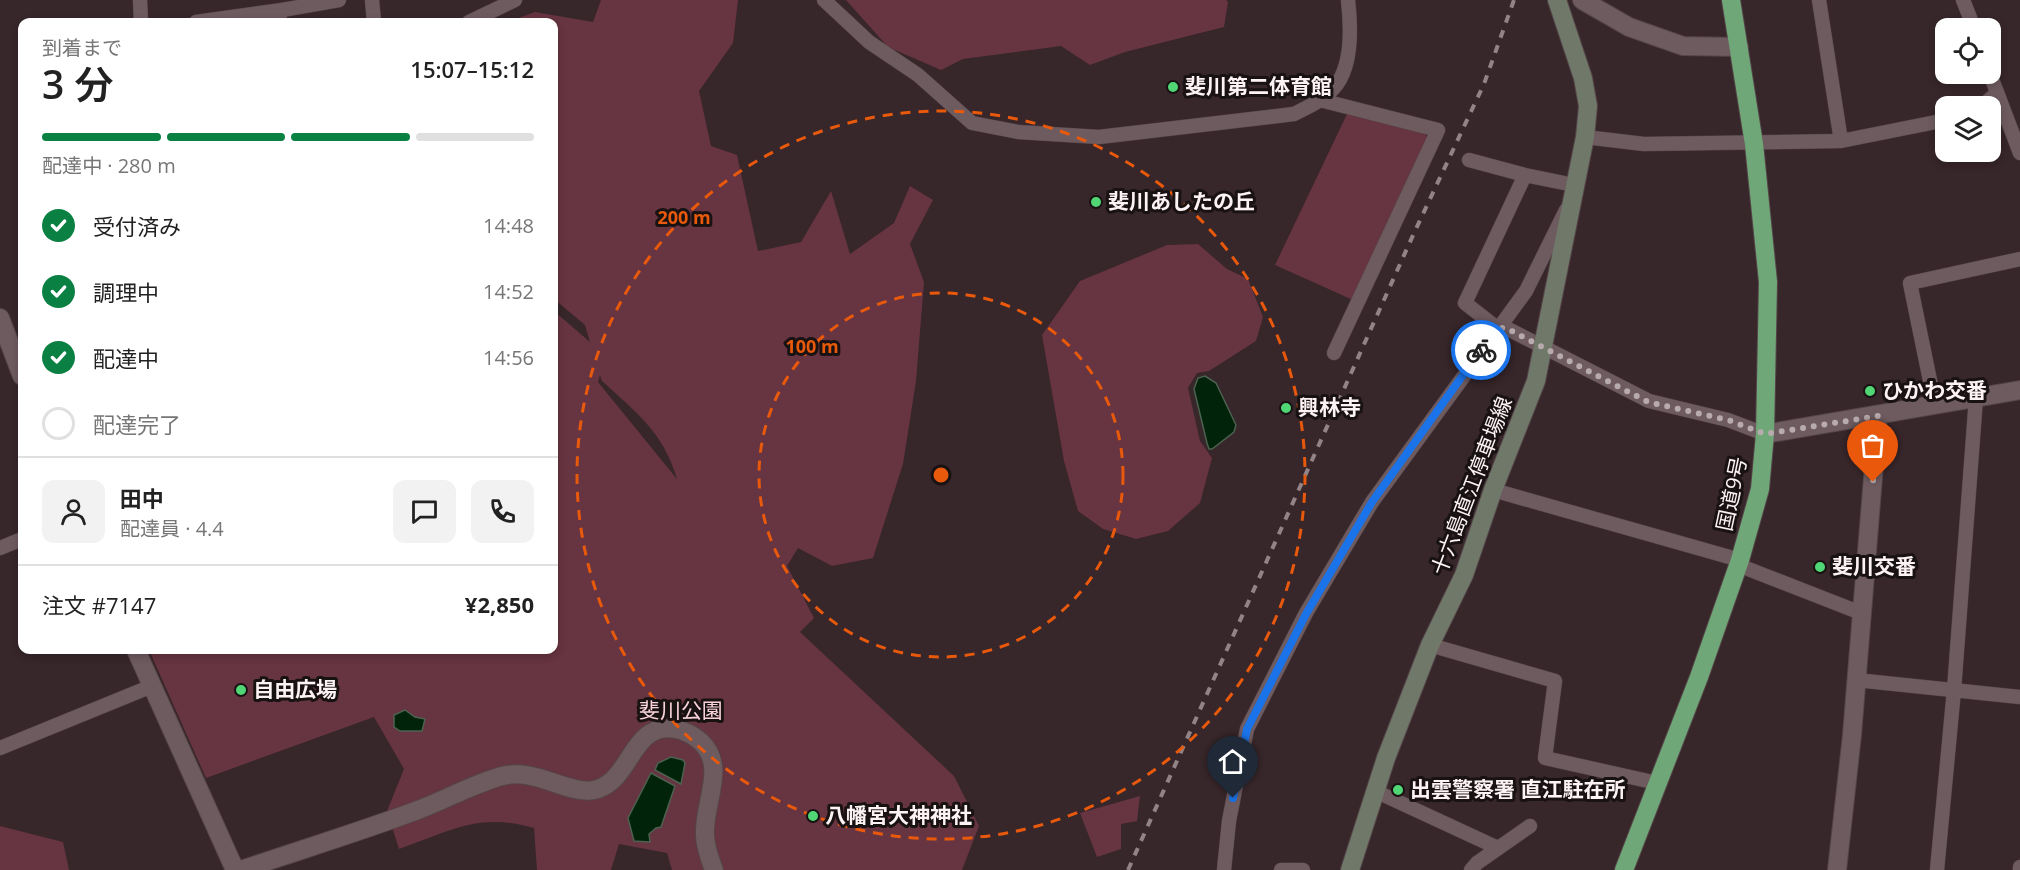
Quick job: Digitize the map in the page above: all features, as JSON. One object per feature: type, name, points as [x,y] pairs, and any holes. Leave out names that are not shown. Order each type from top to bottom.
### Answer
[{"type":"highway","name":"国道9号","points":[[1624,870],[1739,562],[1760,489],[1765,434],[1768,282],[1754,144],[1731,0]]},
{"type":"main road","name":"十六島直江停車場線","points":[[1350,870],[1375,791],[1430,645],[1464,575],[1493,490],[1536,381],[1585,137],[1588,106],[1583,78],[1557,0]]},
{"type":"street","points":[[140,0],[141,18]]},
{"type":"street","points":[[252,18],[280,16],[339,0]]},
{"type":"street","points":[[372,0],[374,18]]},
{"type":"street","points":[[477,18],[515,0]]},
{"type":"street","points":[[824,0],[869,42],[918,75],[972,123],[1018,132],[1099,137],[1294,114],[1320,100],[1334,88],[1343,73],[1351,23],[1348,0]]},
{"type":"street","points":[[1582,0],[1629,27],[1683,46],[1739,47]]},
{"type":"street","points":[[1819,0],[1842,141]]},
{"type":"street","points":[[1963,0],[1970,18]]},
{"type":"street","points":[[1994,84],[2020,153]]},
{"type":"street","points":[[1994,96],[1997,93]]},
{"type":"street","points":[[1320,100],[1438,130],[1334,353]]},
{"type":"street","points":[[1585,137],[1644,144],[1842,141],[1935,122]]},
{"type":"street","points":[[1224,870],[1229,821],[1247,729],[1306,614],[1372,502],[1526,291],[1573,193],[1525,175],[1468,160]]},
{"type":"street","points":[[1525,175],[1465,303],[1497,328],[1506,328],[1648,402],[1728,420],[1765,434],[2020,390]]},
{"type":"street","points":[[1935,405],[1910,283],[2020,259]]},
{"type":"street","points":[[0,318],[18,365]]},
{"type":"street","points":[[1937,870],[1954,690],[1976,398]]},
{"type":"street","points":[[1837,870],[1856,680],[1878,416]]},
{"type":"street","points":[[1493,490],[1739,562],[1861,613]]},
{"type":"street","points":[[0,548],[18,541]]},
{"type":"street","points":[[1430,645],[1555,681],[1545,759],[1657,783]]},
{"type":"street","points":[[138,654],[235,870]]},
{"type":"street","points":[[1856,680],[2020,697]]},
{"type":"street","points":[[0,748],[152,686]]},
{"type":"street","points":[[242,870],[392,820],[501,777],[530,775],[587,792],[598,790],[615,778],[647,735],[672,729],[697,738],[706,746],[713,761],[714,774],[708,796],[704,835],[714,870]]},
{"type":"street","points":[[1375,791],[1498,848]]},
{"type":"street","points":[[1472,870],[1498,848],[1530,826]]},
{"type":"street","points":[[1281,870],[1302,870]]},
{"type":"green space","name":"斐川公園","points":[[601,0],[738,0],[733,43],[699,91],[711,146],[737,155],[758,251],[801,242],[831,191],[850,254],[894,223],[910,186],[933,200],[910,244],[924,282],[916,381],[903,464],[873,558],[832,566],[798,548],[787,566],[814,618],[800,632],[954,776],[979,826],[962,870],[672,870],[667,853],[619,844],[611,870],[537,870],[534,828],[497,822],[450,830],[399,849],[387,811],[404,769],[374,717],[206,778],[151,654],[558,654],[558,314],[590,342],[585,325],[558,302],[558,18],[518,18],[535,12],[593,22]],"holes":[[[600,375],[602,381],[637,414],[664,448],[677,479],[598,382]]]},
{"type":"green space","points":[[846,0],[1226,0],[1228,2],[1224,27],[1125,52],[1090,65],[1061,46],[963,59],[941,70],[888,47]]},
{"type":"green space","points":[[1347,114],[1425,132],[1428,141],[1353,300],[1275,265]]},
{"type":"green space","points":[[1198,244],[1227,269],[1248,279],[1263,317],[1256,341],[1209,371],[1197,373],[1188,388],[1200,441],[1212,458],[1200,503],[1168,531],[1136,539],[1103,529],[1078,511],[1064,461],[1042,335],[1080,281],[1167,245]]},
{"type":"green space","points":[[1140,796],[1137,821],[1121,824],[1121,849],[1097,857],[1080,813]]},
{"type":"green space","points":[[0,826],[63,842],[69,870],[0,870]]},
{"type":"shaded area","points":[[1205,376],[1216,383],[1236,425],[1234,432],[1212,449],[1209,449],[1207,443],[1194,389],[1198,378]]},
{"type":"shaded area","points":[[405,710],[415,717],[425,719],[422,731],[400,731],[394,727],[394,715]]},
{"type":"shaded area","points":[[671,757],[683,760],[685,763],[681,784],[655,770],[658,763]]},
{"type":"shaded area","points":[[651,773],[675,786],[661,827],[649,834],[650,842],[634,841],[628,818]]},
{"type":"railway","points":[[1128,870],[1414,233],[1484,84],[1514,0]]},
{"type":"way so far","points":[[1481,350],[1497,328],[1506,328],[1648,402],[1728,420],[1765,434],[1878,416],[1873,482]]},
{"type":"place","name":"斐川第二体育館","points":[[1173,87]]},
{"type":"place","name":"斐川あしたの丘","points":[[1096,202]]},
{"type":"place","name":"ひかわ交番","points":[[1870,391]]},
{"type":"place","name":"興林寺","points":[[1286,408]]},
{"type":"place","name":"斐川交番","points":[[1820,567]]},
{"type":"place","name":"自由広場","points":[[241,690]]},
{"type":"place","name":"出雲警察署 直江駐在所","points":[[1398,790]]},
{"type":"place","name":"八幡宮大神神社","points":[[813,816]]},
{"type":"route","points":[[1233,798],[1247,729],[1306,614],[1372,502],[1481,350]]}]
